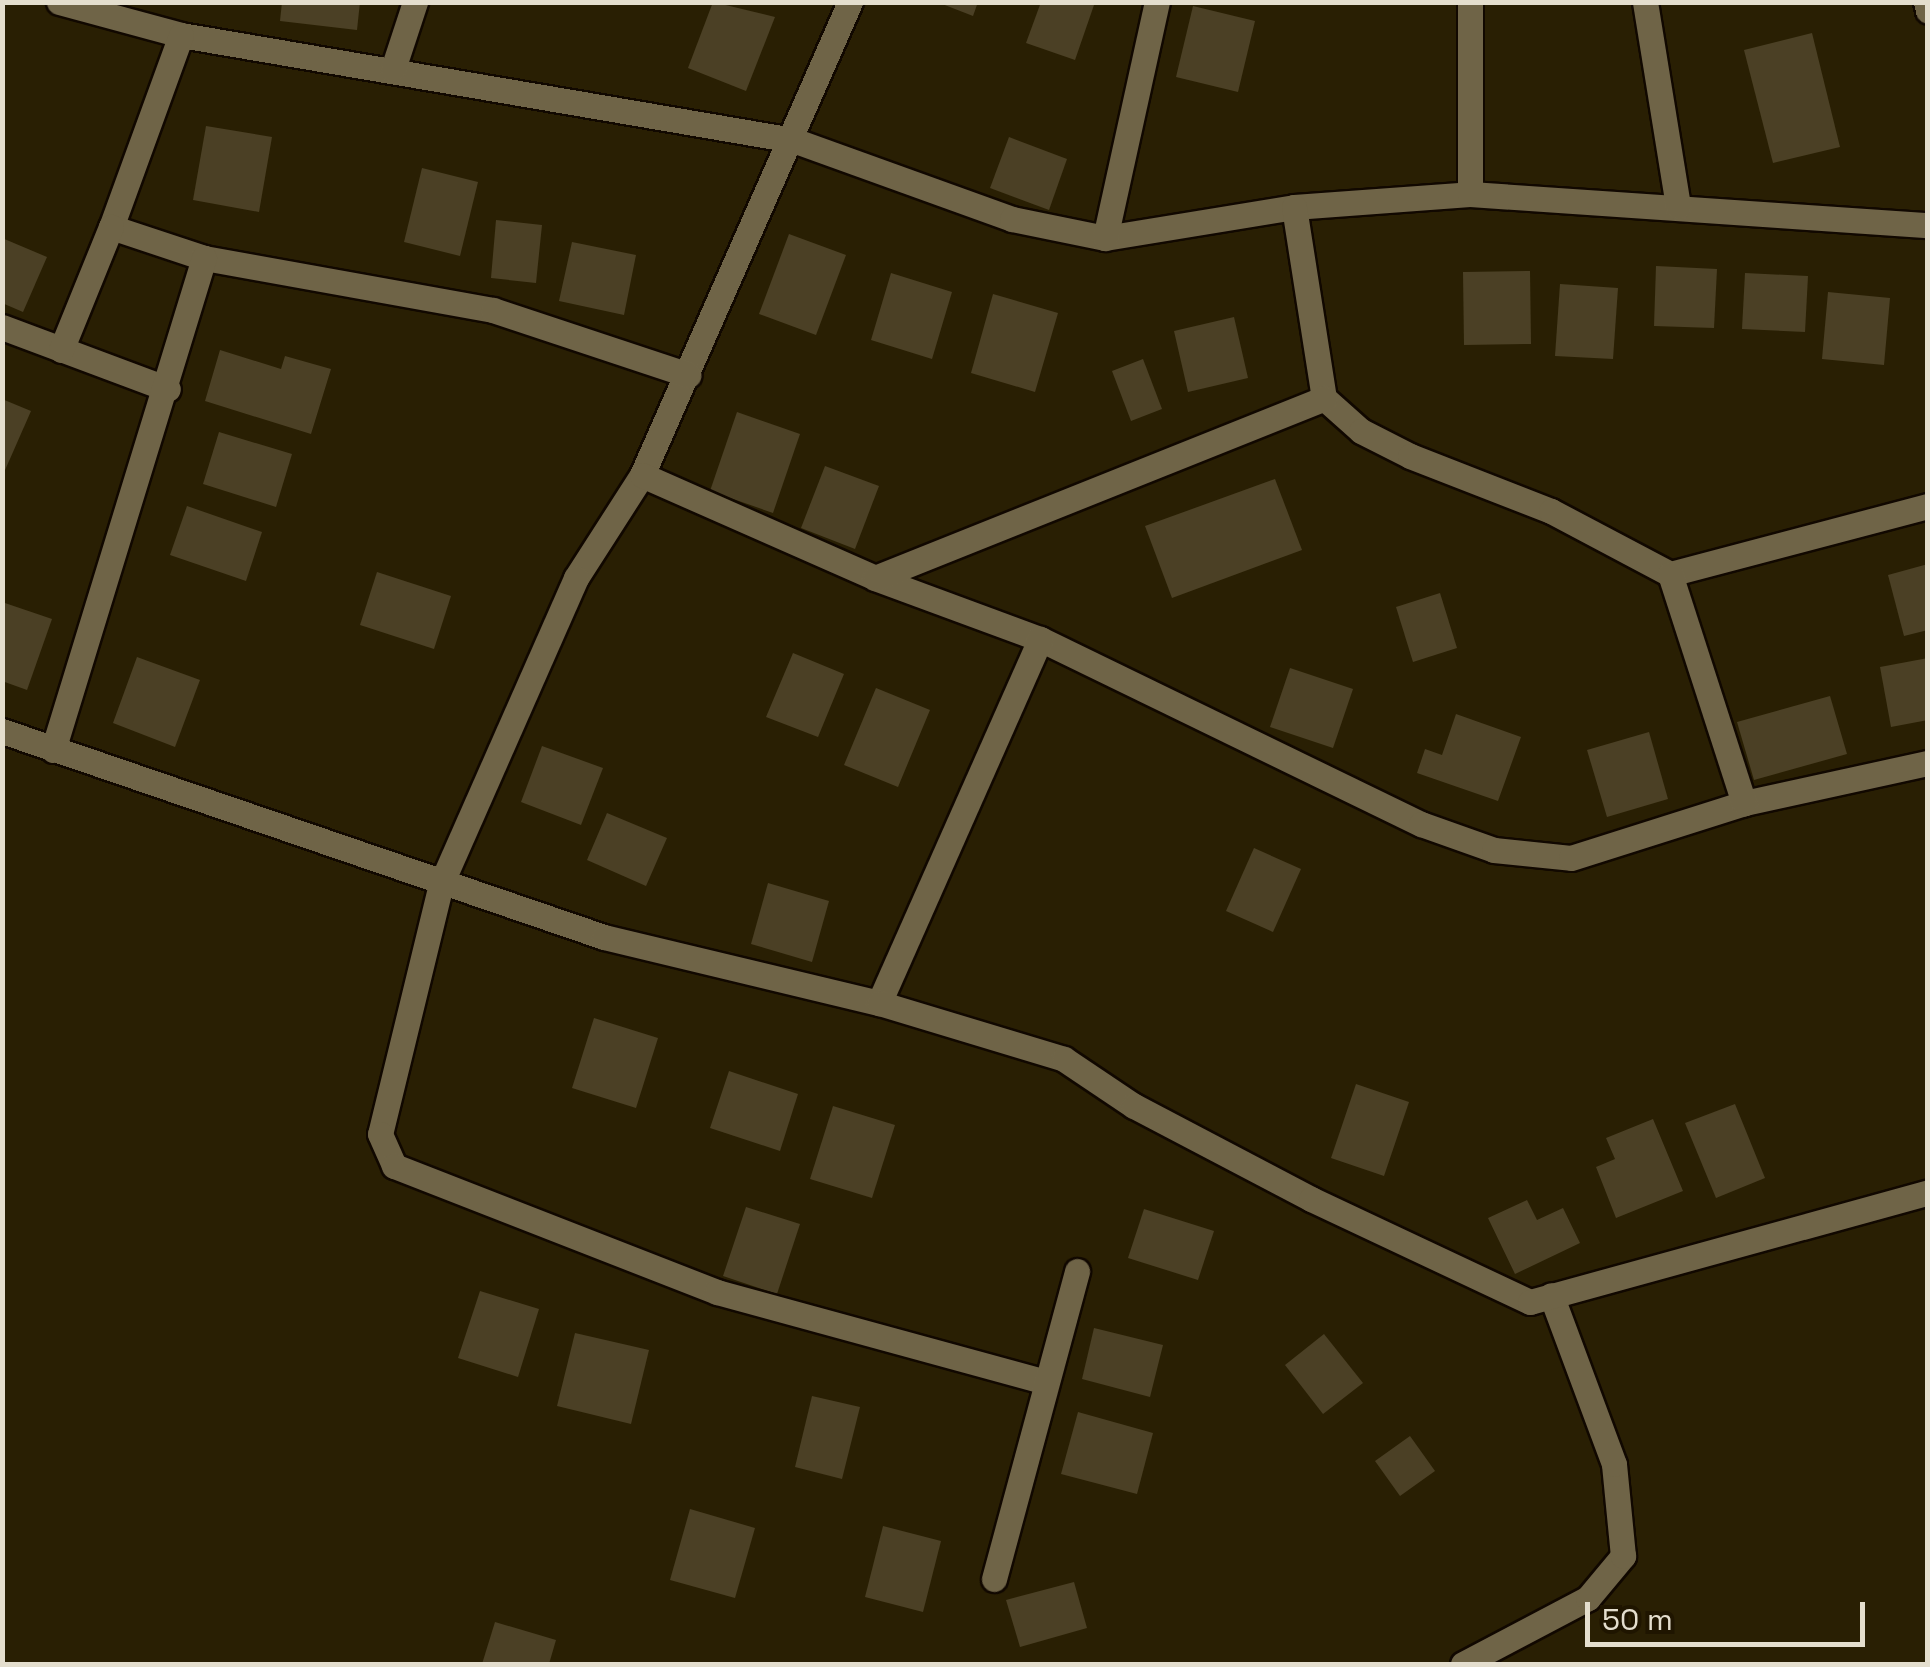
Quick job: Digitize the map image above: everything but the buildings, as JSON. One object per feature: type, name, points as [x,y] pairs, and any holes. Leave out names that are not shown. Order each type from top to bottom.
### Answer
[{"type":"street","points":[[59,2],[181,36],[393,69],[792,140],[1012,219],[1105,238],[1294,207],[1470,194],[1928,225]]},
{"type":"street","points":[[393,69],[414,2]]},
{"type":"street","points":[[850,2],[642,475],[576,578],[441,884],[380,1134],[394,1166],[717,1292],[1045,1382]]},
{"type":"street","points":[[1105,238],[1157,2]]},
{"type":"street","points":[[1470,2],[1470,194]]},
{"type":"street","points":[[1645,2],[1678,206]]},
{"type":"street","points":[[1926,2],[1928,11]]},
{"type":"street","points":[[61,350],[181,36]]},
{"type":"street","points":[[1294,207],[1324,398],[1393,448],[1551,511],[1670,574],[1928,506]]},
{"type":"street","points":[[111,227],[204,258],[493,310],[688,374]]},
{"type":"street","points":[[54,750],[168,389],[204,258]]},
{"type":"street","points":[[2,327],[168,389]]},
{"type":"street","points":[[875,578],[1324,398]]},
{"type":"street","points":[[642,475],[875,578],[1040,639],[1421,824],[1494,850],[1571,858],[1744,803],[1928,763]]},
{"type":"street","points":[[1670,574],[1744,803]]},
{"type":"street","points":[[879,1003],[1040,639]]},
{"type":"street","points":[[2,730],[604,937],[879,1003],[1064,1059],[1150,1114],[1477,1282],[1530,1302],[1928,1192]]},
{"type":"street","points":[[994,1579],[1077,1272]]},
{"type":"street","points":[[1463,1664],[1588,1598],[1622,1556],[1614,1464],[1551,1295]]}]
